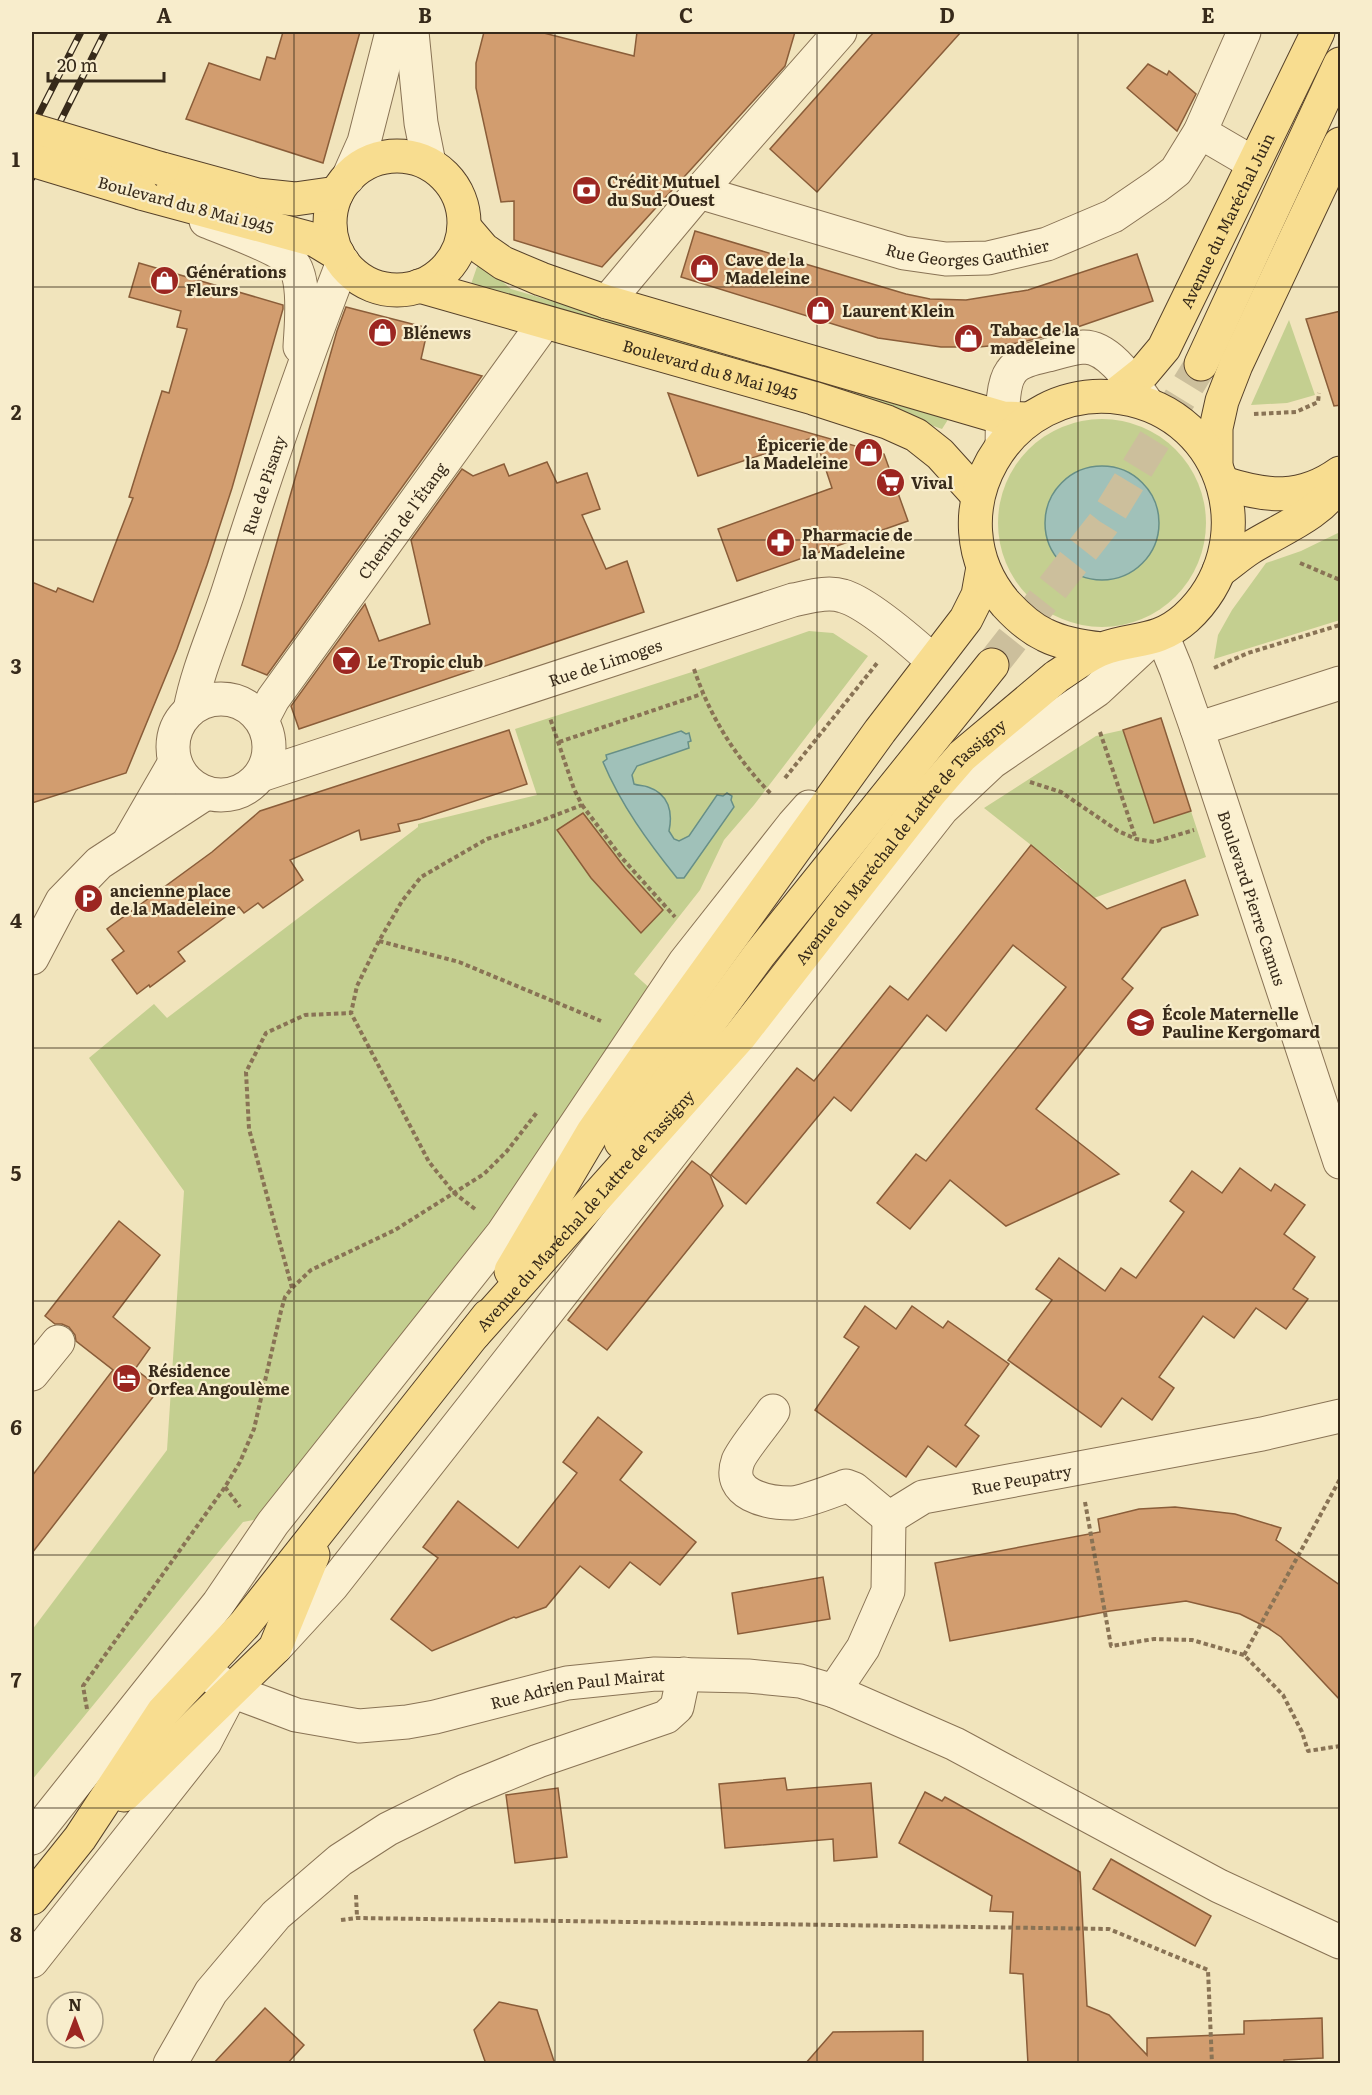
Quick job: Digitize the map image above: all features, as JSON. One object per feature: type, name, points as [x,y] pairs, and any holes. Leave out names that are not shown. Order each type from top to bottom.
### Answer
[{"type":"main road","name":"Avenue du Maréchal Juin","points":[[1131,394],[1164,348],[1318,32]]},
{"type":"main road","points":[[1201,364],[1341,64]]},
{"type":"main road","name":"Boulevard du 8 Mai 1945","points":[[32,130],[152,181],[315,240],[340,258]]},
{"type":"main road","points":[[1341,144],[1225,392],[1216,428],[1220,474],[1228,526],[1227,547],[1219,571],[1204,598],[1185,618],[1157,636],[1102,649],[1072,645],[1043,634],[1018,617],[998,594],[983,567],[977,544],[975,520],[978,496],[992,460],[1011,427],[1074,398],[1131,394],[1174,418],[1198,439],[1220,474],[1248,490],[1277,495],[1305,491],[1323,484],[1341,472]]},
{"type":"main road","points":[[407,156],[429,163],[445,174],[456,190],[463,208],[465,228],[460,247],[451,264],[437,278],[419,286],[403,290],[385,289],[369,283],[355,274],[340,258],[331,234],[331,213],[343,185],[364,164],[384,157],[407,156]]},
{"type":"main road","name":"Boulevard du 8 Mai 1945","points":[[32,160],[152,181],[295,199],[343,185]]},
{"type":"main road","points":[[465,228],[483,249],[503,263],[541,279],[607,302],[1011,427]]},
{"type":"main road","name":"Boulevard du 8 Mai 1945","points":[[419,286],[813,398],[887,422],[916,435],[940,454],[978,496]]},
{"type":"main road","points":[[1219,571],[1248,549],[1316,511],[1331,497],[1341,483]]},
{"type":"main road","name":"Avenue du Maréchal de Lattre de Tassigny","points":[[474,1334],[593,1132],[880,730],[966,618],[978,596],[983,567]]},
{"type":"main road","name":"Avenue du Maréchal de Lattre de Tassigny","points":[[474,1334],[740,1036],[929,794],[962,756],[1056,677],[1102,649]]},
{"type":"main road","points":[[32,1898],[80,1838],[164,1712],[192,1660],[245,1624],[594,1178],[759,955],[992,665]]},
{"type":"main road","points":[[80,1838],[275,1648],[328,1517]]},
{"type":"street","points":[[343,185],[364,142],[392,32]]},
{"type":"street","points":[[412,32],[421,123],[429,163]]},
{"type":"street","points":[[607,302],[699,192],[840,32]]},
{"type":"street","name":"Rue Georges Gauthier","points":[[699,192],[904,253],[946,259],[988,258],[1047,243],[1113,216],[1176,171],[1200,132],[1244,32]]},
{"type":"street","points":[[1200,132],[1253,163]]},
{"type":"street","points":[[152,181],[281,253],[291,261],[296,269],[303,298],[298,387]]},
{"type":"street","name":"Rue de Pisany","points":[[189,710],[195,682],[227,595],[280,431],[298,387],[340,258]]},
{"type":"street","name":"Chemin de l'Étang","points":[[262,720],[273,699],[544,323]]},
{"type":"street","points":[[1011,427],[1006,384],[1010,373],[1016,366],[1031,359],[1070,349],[1086,347],[1098,350],[1106,354],[1131,394]]},
{"type":"street","name":"Rue de Limoges","points":[[261,775],[793,600],[822,594],[842,596],[867,609],[933,661]]},
{"type":"street","points":[[275,1648],[332,1586],[942,809],[992,762],[1097,690],[1157,636]]},
{"type":"street","name":"Boulevard Pierre Camus","points":[[1157,636],[1176,669],[1197,729],[1341,1162]]},
{"type":"street","points":[[1197,729],[1341,683]]},
{"type":"street","points":[[218,699],[235,700],[250,707],[262,720],[268,733],[270,748],[268,762],[261,775],[250,786],[237,793],[221,796],[206,793],[193,786],[182,775],[175,762],[172,748],[174,734],[180,721],[189,710],[218,699]]},
{"type":"street","points":[[32,1838],[192,1660],[218,1604],[273,1523],[503,1233],[685,962],[793,825],[880,730]]},
{"type":"street","points":[[128,844],[175,762]]},
{"type":"street","points":[[32,958],[62,901],[99,863],[206,793]]},
{"type":"street","points":[[32,1374],[58,1342]]},
{"type":"street","points":[[773,1411],[738,1460],[736,1476],[742,1491],[755,1498],[794,1503],[846,1486],[889,1518],[888,1591],[863,1648],[834,1691]]},
{"type":"street","name":"Rue Peupatry","points":[[889,1518],[923,1497],[1262,1434],[1341,1416]]},
{"type":"street","name":"Rue Adrien Paul Mairat","points":[[192,1660],[232,1691],[296,1715],[359,1726],[435,1717],[567,1683],[655,1674],[748,1676],[800,1681],[834,1691],[955,1744],[1219,1886],[1341,1942]]},
{"type":"street","points":[[170,2064],[211,1992],[276,1915],[340,1860],[388,1829],[465,1791],[538,1761],[666,1717],[677,1707],[684,1674]]},
{"type":"street","points":[[32,1961],[205,1742],[232,1691]]},
{"type":"path","points":[[1248,413],[1296,412],[1318,402],[1318,393]]},
{"type":"path","points":[[1290,559],[1341,580]]},
{"type":"path","points":[[1210,670],[1248,653],[1341,625]]},
{"type":"path","points":[[683,636],[702,694],[731,747],[771,795]]},
{"type":"path","points":[[540,683],[574,789],[582,805],[622,858],[675,918]]},
{"type":"path","points":[[559,742],[702,694]]},
{"type":"path","points":[[1098,727],[1136,839]]},
{"type":"path","points":[[1021,778],[1060,792],[1118,831],[1136,839],[1154,842],[1170,839],[1227,819]]},
{"type":"path","points":[[503,1233],[454,1193],[429,1162],[351,1013],[357,986],[379,941],[402,901],[421,877],[487,839],[582,805]]},
{"type":"path","points":[[379,941],[459,962],[606,1023]]},
{"type":"path","points":[[292,1288],[249,1129],[246,1072],[266,1033],[305,1015],[351,1013]]},
{"type":"path","points":[[89,1719],[83,1686],[225,1487],[240,1462],[254,1429],[285,1298],[311,1270],[395,1230],[454,1193]]},
{"type":"path","points":[[1078,1469],[1111,1646],[1154,1639],[1192,1640],[1244,1655],[1283,1695],[1302,1732],[1308,1751],[1341,1746]]},
{"type":"path","points":[[1244,1655],[1341,1479]]},
{"type":"path","points":[[341,1920],[357,1918],[1109,1929],[1208,1970],[1212,2064]]},
{"type":"green space","points":[[479,261],[511,289],[949,418],[942,429],[817,386],[469,290]]},
{"type":"green space","points":[[1289,320],[1315,395],[1287,403],[1251,405]]},
{"type":"green space","points":[[1102,419],[1122,421],[1142,427],[1168,443],[1182,457],[1198,483],[1204,503],[1206,523],[1204,543],[1198,563],[1182,589],[1168,603],[1142,619],[1122,625],[1102,627],[1082,625],[1062,619],[1036,603],[1022,589],[1006,563],[1000,543],[998,523],[1000,503],[1006,483],[1022,457],[1036,443],[1062,427],[1082,421]]},
{"type":"green space","points":[[1340,532],[1340,620],[1214,659],[1218,635],[1232,610],[1266,563],[1301,551]]},
{"type":"green space","points":[[809,631],[833,633],[868,656],[754,805],[724,840],[700,890],[634,974],[653,991],[427,1313],[264,1518],[243,1522],[32,1780],[32,1630],[167,1450],[184,1191],[89,1058],[154,1004],[167,1018],[418,827],[418,824],[537,795],[515,729],[695,671]]},
{"type":"green space","points":[[1123,730],[1154,822],[1191,811],[1206,857],[1094,898],[1067,876],[1068,874],[984,808],[1096,736]]},
{"type":"water","points":[[1102,466],[1124,470],[1143,482],[1155,501],[1159,523],[1155,545],[1143,564],[1124,576],[1102,580],[1080,576],[1061,564],[1049,545],[1045,523],[1049,501],[1061,482],[1080,470]]},
{"type":"water","points":[[681,731],[689,733],[691,741],[688,742],[689,748],[637,766],[632,775],[634,784],[655,790],[665,799],[670,811],[669,831],[674,839],[679,841],[689,836],[717,795],[723,796],[727,793],[732,796],[734,807],[684,878],[677,878],[636,823],[603,762],[607,759],[606,755]]},
{"type":"building","points":[[283,32],[360,32],[323,163],[186,119],[209,63],[260,80],[267,57],[275,59]]},
{"type":"building","points":[[484,32],[540,32],[634,56],[637,32],[795,32],[785,66],[602,267],[514,240],[514,201],[501,202],[476,88],[476,63]]},
{"type":"building","points":[[874,32],[961,32],[817,192],[770,149]]},
{"type":"building","points":[[1148,64],[1167,75],[1169,71],[1196,94],[1177,131],[1127,88]]},
{"type":"building","points":[[695,231],[906,294],[930,299],[966,300],[1028,290],[1137,254],[1153,301],[1066,331],[1019,343],[979,347],[941,347],[878,338],[681,277]]},
{"type":"building","points":[[139,263],[283,305],[283,309],[232,488],[207,565],[177,649],[126,773],[32,803],[32,582],[56,592],[58,588],[93,602],[133,498],[129,497],[162,391],[169,393],[187,329],[177,327],[181,311],[129,297]]},
{"type":"building","points":[[346,307],[428,328],[421,359],[482,376],[267,675],[242,665],[337,331]]},
{"type":"building","points":[[1341,311],[1341,405],[1334,406],[1306,319]]},
{"type":"building","points":[[668,393],[884,454],[908,521],[737,581],[718,529],[832,488],[815,437],[698,476]]},
{"type":"building","points":[[547,462],[557,483],[587,473],[600,509],[582,515],[606,569],[627,561],[644,612],[299,729],[291,706],[365,604],[379,641],[430,624],[411,540],[462,469],[473,476],[504,464],[509,476]]},
{"type":"building","points":[[1161,718],[1191,811],[1154,823],[1123,730]]},
{"type":"building","points":[[509,730],[527,784],[398,824],[400,831],[361,840],[359,830],[290,860],[303,880],[263,908],[258,903],[244,913],[239,907],[178,952],[185,961],[137,994],[112,960],[124,951],[107,929],[212,852],[260,811]]},
{"type":"building","points":[[583,813],[625,868],[663,910],[641,933],[591,878],[557,830]]},
{"type":"building","points":[[1031,845],[1107,909],[1185,880],[1198,915],[1162,928],[1122,979],[1133,988],[1036,1109],[1119,1174],[1006,1226],[950,1180],[910,1229],[877,1203],[916,1154],[926,1161],[1066,987],[1013,945],[946,1031],[927,1015],[851,1111],[834,1097],[746,1204],[711,1175],[797,1068],[814,1081],[890,986],[908,1000]]},
{"type":"building","points":[[692,1161],[710,1175],[723,1206],[607,1350],[568,1320]]},
{"type":"building","points":[[1240,1168],[1271,1191],[1275,1184],[1305,1205],[1284,1234],[1315,1257],[1293,1289],[1308,1299],[1286,1329],[1256,1308],[1234,1338],[1203,1316],[1159,1377],[1174,1388],[1152,1420],[1122,1398],[1101,1427],[1008,1360],[1052,1300],[1036,1289],[1059,1258],[1105,1291],[1121,1268],[1136,1278],[1184,1212],[1170,1201],[1192,1171],[1222,1193]]},
{"type":"building","name":"Résidence Orfea Angoulème","points":[[119,1221],[160,1255],[113,1317],[150,1348],[135,1369],[160,1388],[32,1553],[32,1476],[113,1370],[76,1341],[69,1327],[55,1324],[45,1316]]},
{"type":"building","points":[[865,1306],[896,1329],[912,1306],[943,1328],[948,1321],[1009,1364],[965,1425],[979,1436],[956,1467],[928,1446],[906,1477],[815,1410],[859,1347],[844,1337]]},
{"type":"building","points":[[598,1417],[642,1452],[620,1480],[696,1542],[660,1585],[630,1562],[609,1588],[580,1566],[546,1607],[514,1617],[432,1651],[391,1619],[438,1558],[423,1547],[458,1501],[518,1548],[577,1473],[563,1462]]},
{"type":"building","points":[[1175,1507],[1235,1514],[1281,1528],[1276,1540],[1341,1586],[1341,1701],[1281,1637],[1268,1628],[1240,1614],[1186,1601],[1110,1611],[950,1641],[935,1563],[1100,1532],[1098,1519],[1139,1509]]},
{"type":"building","points":[[823,1577],[830,1619],[738,1634],[732,1593]]},
{"type":"building","points":[[785,1778],[787,1790],[871,1783],[877,1857],[834,1861],[833,1839],[725,1848],[719,1784]]},
{"type":"building","points":[[558,1788],[567,1857],[515,1863],[506,1795]]},
{"type":"building","points":[[925,1792],[942,1801],[945,1797],[1080,1872],[1087,2006],[1109,2015],[1147,2055],[1147,2038],[1244,2034],[1244,2021],[1322,2018],[1323,2058],[1284,2060],[1284,2064],[1028,2064],[1023,1974],[1010,1973],[1013,1912],[990,1911],[992,1896],[899,1843]]},
{"type":"building","points":[[1111,1859],[1211,1916],[1195,1946],[1093,1889]]},
{"type":"building","points":[[499,2002],[537,2010],[555,2064],[486,2064],[474,2030]]},
{"type":"building","points":[[265,2008],[304,2045],[287,2064],[213,2064]]},
{"type":"building","points":[[923,2031],[923,2064],[805,2064],[833,2032]]},
{"type":"tunnel","points":[[992,665],[1103,524],[1201,364]]},
{"type":"railway","points":[[32,128],[81,32]]},
{"type":"railway","points":[[32,178],[105,32]]},
{"type":"place","name":"Crédit Mutuel du Sud-Ouest","points":[[586,190]]},
{"type":"place","name":"Cave de la Madeleine","points":[[704,268]]},
{"type":"place","name":"Générations Fleurs","points":[[165,280]]},
{"type":"place","name":"Laurent Klein","points":[[821,310]]},
{"type":"place","name":"Blénews","points":[[382,332]]},
{"type":"place","name":"Tabac de la madeleine","points":[[969,338]]},
{"type":"place","name":"Épicerie de la Madeleine","points":[[869,453]]},
{"type":"place","name":"Vival","points":[[890,482]]},
{"type":"place","name":"Pharmacie de la Madeleine","points":[[781,543]]},
{"type":"place","name":"Le Tropic club","points":[[346,661]]},
{"type":"place","name":"ancienne place de la Madeleine","points":[[89,899]]},
{"type":"place","name":"École Maternelle Pauline Kergomard","points":[[1141,1022]]},
{"type":"place","name":"Résidence Orfea Angoulème","points":[[127,1379]]}]
